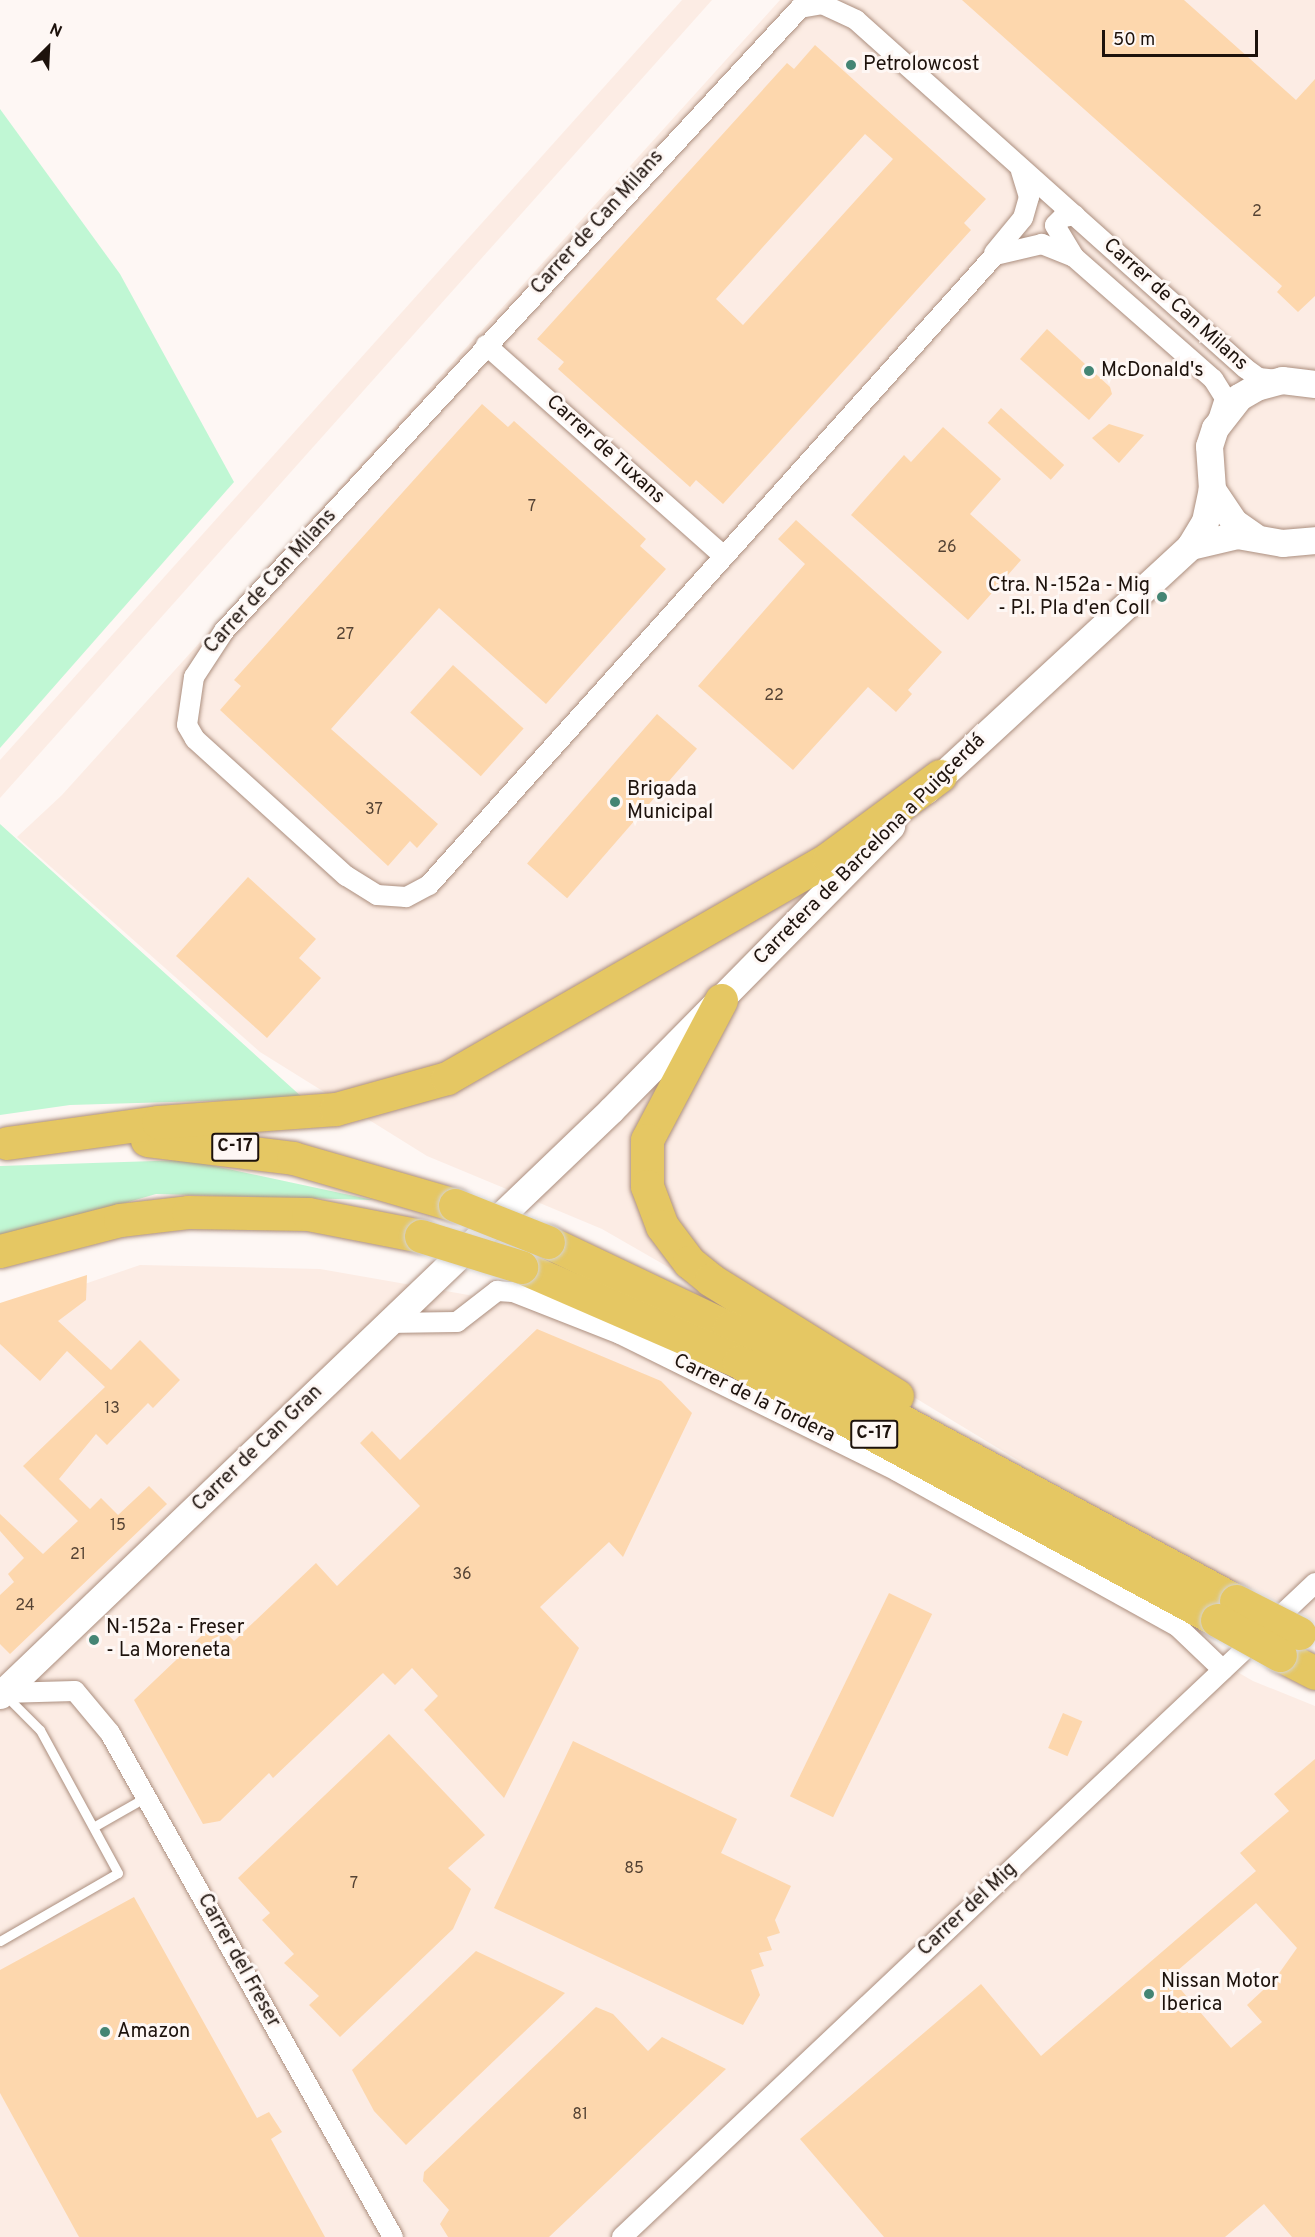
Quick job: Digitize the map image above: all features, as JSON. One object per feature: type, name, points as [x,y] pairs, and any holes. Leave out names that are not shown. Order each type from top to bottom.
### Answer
[{"type":"highway","points":[[4,1144],[158,1122],[336,1109],[447,1078],[829,858],[940,776]]},
{"type":"highway","points":[[721,1000],[647,1140],[647,1186],[675,1246],[711,1280],[849,1364],[1063,1508]]},
{"type":"highway","name":"C-17","points":[[4,1144],[108,1138],[231,1147],[342,1171],[455,1205],[548,1242],[729,1328],[1063,1508],[1227,1611]]},
{"type":"highway","name":"C-17","points":[[0,1251],[120,1220],[188,1212],[308,1215],[422,1236],[521,1266],[740,1362],[1227,1611],[1298,1643],[1315,1673]]},
{"type":"main road","points":[[1315,384],[1282,380],[1239,397],[1215,428],[1209,446],[1212,489],[1234,522],[1254,536],[1282,543],[1315,540]]},
{"type":"main road","name":"Carretera de Barcelona a Puigcerdá","points":[[510,1203],[721,1000],[940,776],[1190,546],[1205,521],[1212,489]]},
{"type":"main road","points":[[1190,546],[1254,536]]},
{"type":"main road","name":"Carrer de Can Gran","points":[[1,1695],[510,1203]]},
{"type":"street","name":"Carrer de Can Milans","points":[[1018,164],[1028,180],[1023,219],[429,885],[393,898],[377,895],[346,876],[195,739],[187,725],[188,694],[200,663],[224,631],[800,8],[822,4],[856,20],[1018,164],[1245,368],[1259,378],[1282,380]]},
{"type":"street","name":"Carrer de Can Milans","points":[[1074,257],[1055,225],[1063,217],[1075,215]]},
{"type":"street","name":"Carrer de Can Milans","points":[[981,268],[995,255],[1026,244],[1058,248],[1074,257],[1220,387],[1225,398],[1215,428]]},
{"type":"street","name":"Carrer de Tuxans","points":[[486,345],[724,556]]},
{"type":"street","name":"Carrer de la Tordera","points":[[387,1323],[457,1322],[496,1291],[513,1292],[620,1334],[897,1470],[1168,1621],[1223,1670]]},
{"type":"street","name":"Carrer del Mig","points":[[622,2237],[1315,1583]]},
{"type":"street","name":"Carrer del Freser","points":[[1,1695],[75,1691],[111,1733],[393,2237]]},
{"type":"lane","points":[[0,1941],[118,1873],[96,1826],[37,1726],[1,1695]]},
{"type":"lane","points":[[96,1826],[146,1797]]},
{"type":"shaded area","points":[[682,0],[712,0],[0,798],[0,760]]},
{"type":"shaded area","points":[[780,0],[1315,0],[1315,1624],[1184,1561],[734,1288],[722,1298],[602,1229],[427,1156],[260,1052],[17,837],[62,795]]},
{"type":"shaded area","points":[[140,1265],[320,1269],[526,1305],[722,1390],[955,1509],[1253,1681],[1315,1706],[1315,2237],[0,2237],[0,1313]]},
{"type":"green space","points":[[0,109],[120,274],[234,482],[0,748]]},
{"type":"green space","points":[[0,824],[303,1098],[70,1105],[0,1115]]},
{"type":"green space","points":[[186,1160],[373,1200],[156,1194],[0,1239],[0,1166]]},
{"type":"building","points":[[962,0],[1184,0],[1296,100],[1315,79],[1315,296],[1298,312],[1277,292],[1282,286]]},
{"type":"building","points":[[815,45],[986,199],[964,223],[971,230],[723,504],[696,480],[690,487],[558,369],[564,362],[537,339],[787,63],[794,69]],"holes":[[[865,134],[893,159],[743,325],[716,299]]]},
{"type":"building","points":[[1047,329],[1110,387],[1112,394],[1089,420],[1020,359]]},
{"type":"building","points":[[482,404],[508,427],[514,421],[646,539],[640,546],[666,569],[546,704],[439,608],[331,729],[438,824],[417,848],[410,841],[388,866],[220,710],[241,686],[234,680]]},
{"type":"building","points":[[1001,408],[1064,465],[1051,480],[988,423]]},
{"type":"building","points":[[1109,424],[1144,435],[1119,463],[1092,438]]},
{"type":"building","points":[[943,427],[1001,479],[970,514],[1021,560],[968,620],[851,515],[904,455],[911,462]]},
{"type":"building","points":[[796,520],[942,652],[908,690],[912,694],[896,712],[868,687],[793,770],[698,686],[805,564],[778,539]]},
{"type":"building","points":[[453,665],[524,729],[481,776],[410,713]]},
{"type":"building","name":"Brigada Municipal","points":[[657,714],[697,749],[567,898],[527,863]]},
{"type":"building","points":[[248,877],[316,939],[299,958],[321,978],[267,1038],[176,956]]},
{"type":"building","points":[[87,1275],[86,1300],[58,1321],[111,1370],[140,1340],[180,1380],[153,1408],[148,1403],[107,1445],[96,1434],[59,1479],[90,1509],[101,1498],[118,1515],[149,1486],[167,1504],[10,1654],[0,1644],[0,1595],[14,1582],[8,1574],[24,1558],[0,1531],[0,1514],[43,1554],[78,1521],[23,1466],[105,1387],[67,1351],[40,1381],[0,1344],[0,1303]]},
{"type":"building","points":[[537,1329],[661,1381],[692,1413],[623,1557],[609,1542],[540,1607],[579,1648],[504,1798],[424,1710],[438,1696],[412,1668],[395,1685],[383,1673],[273,1778],[269,1773],[220,1821],[203,1824],[134,1700],[216,1622],[234,1641],[316,1563],[337,1586],[420,1506],[360,1443],[372,1431],[400,1460]]},
{"type":"building","points":[[889,1593],[932,1614],[833,1817],[790,1796]]},
{"type":"building","points":[[1063,1713],[1082,1721],[1067,1756],[1048,1748]]},
{"type":"building","points":[[389,1734],[485,1835],[448,1868],[471,1889],[453,1929],[340,2037],[309,2005],[319,1996],[284,1963],[294,1954],[262,1920],[270,1913],[238,1878]]},
{"type":"building","points":[[573,1741],[737,1819],[721,1853],[791,1886],[775,1920],[780,1933],[767,1937],[772,1950],[759,1953],[764,1966],[751,1970],[760,1995],[743,2025],[494,1908]]},
{"type":"building","name":"Nissan Motor Iberica","points":[[1315,1759],[1315,2237],[1292,2237],[1264,2204],[1225,2237],[884,2237],[800,2139],[981,1984],[1041,2056],[1256,1871],[1240,1853],[1289,1811],[1274,1794]],"holes":[[[1256,1903],[1297,1948],[1275,1979],[1247,2005],[1262,2022],[1231,2048],[1170,1977]]]},
{"type":"building","name":"Amazon","points":[[134,1897],[257,2118],[269,2112],[282,2132],[271,2139],[325,2237],[79,2237],[0,2093],[0,1970]]},
{"type":"building","points":[[476,1951],[565,1993],[406,2145],[374,2111],[352,2070]]},
{"type":"building","points":[[596,2007],[613,2014],[648,2051],[662,2037],[726,2069],[549,2237],[448,2237],[440,2224],[449,2210],[423,2181],[424,2172]]},
{"type":"place","name":"Petrolowcost","points":[[851,65]]},
{"type":"place","name":"McDonald's","points":[[1089,371]]},
{"type":"place","name":"Ctra. N-152a - Mig - P.I. Pla d'en Coll","points":[[1162,597]]},
{"type":"place","name":"Brigada Municipal","points":[[615,802]]},
{"type":"place","name":"N-152a - Freser - La Moreneta","points":[[94,1640]]},
{"type":"place","name":"Nissan Motor Iberica","points":[[1149,1994]]},
{"type":"place","name":"Amazon","points":[[105,2032]]}]
